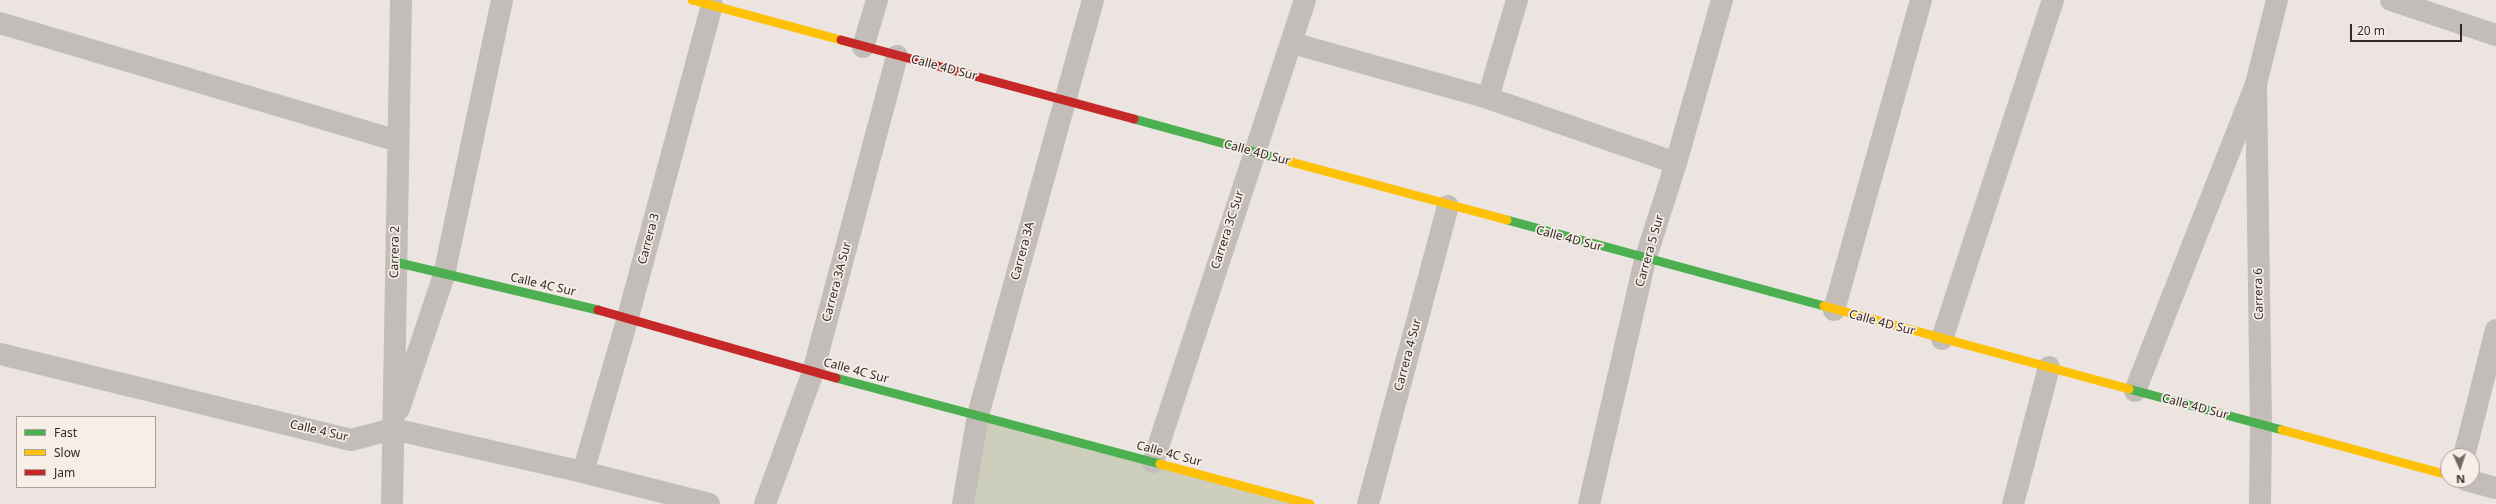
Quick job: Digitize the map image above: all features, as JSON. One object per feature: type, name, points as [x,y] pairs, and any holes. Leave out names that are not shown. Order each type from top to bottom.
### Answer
[{"type":"street","name":"Carrera 2","points":[[392,504],[395,262],[401,0]]},
{"type":"street","points":[[393,430],[444,276],[502,0]]},
{"type":"street","name":"Calle 4D Sur","points":[[692,0],[1064,100],[1646,260],[2440,473]]},
{"type":"street","points":[[863,46],[877,0]]},
{"type":"street","name":"Carrera 3A","points":[[963,504],[978,415],[1064,100],[1093,0]]},
{"type":"street","name":"Carrera 3C Sur","points":[[1153,462],[1305,0]]},
{"type":"street","points":[[1488,98],[1517,0]]},
{"type":"street","name":"Carrera 5 Sur","points":[[1589,504],[1646,260],[1676,163],[1722,0]]},
{"type":"street","points":[[1834,310],[1921,0]]},
{"type":"street","points":[[1942,339],[2053,0]]},
{"type":"street","points":[[2135,391],[2256,84],[2277,0]]},
{"type":"street","points":[[2391,0],[2496,35]]},
{"type":"street","name":"Carrera 3","points":[[583,472],[628,317],[712,6]]},
{"type":"street","points":[[0,23],[398,141]]},
{"type":"street","points":[[1292,43],[1488,98],[1676,163]]},
{"type":"street","name":"Carrera 3A Sur","points":[[765,504],[813,372],[898,56]]},
{"type":"street","name":"Carrera 6","points":[[2256,84],[2261,424],[2260,504]]},
{"type":"street","name":"Carrera 4 Sur","points":[[1368,504],[1448,206]]},
{"type":"street","name":"Calle 4C Sur","points":[[395,262],[444,276],[628,317],[813,372],[1310,504]]},
{"type":"street","points":[[2466,448],[2496,330]]},
{"type":"street","name":"Calle 4 Sur","points":[[0,354],[351,440],[393,430],[583,472],[708,504]]},
{"type":"street","points":[[2013,504],[2049,367]]},
{"type":"street","points":[[2480,484],[2496,488]]},
{"type":"green space","points":[[978,415],[1310,504],[963,504]]},
{"type":"traffic: fast","points":[[1134,119],[1280,159]]},
{"type":"traffic: fast","points":[[1507,220],[1824,306]]},
{"type":"traffic: fast","points":[[395,262],[598,310]]},
{"type":"traffic: fast","points":[[836,378],[1160,464]]},
{"type":"traffic: fast","points":[[2129,389],[2282,430]]},
{"type":"traffic: slow","points":[[692,0],[841,40]]},
{"type":"traffic: slow","points":[[1280,159],[1507,220]]},
{"type":"traffic: slow","points":[[1824,306],[2129,389]]},
{"type":"traffic: slow","points":[[2282,430],[2440,473]]},
{"type":"traffic: slow","points":[[1160,464],[1310,504]]},
{"type":"traffic: jam","points":[[841,40],[1134,119]]},
{"type":"traffic: jam","points":[[598,310],[836,378]]}]
